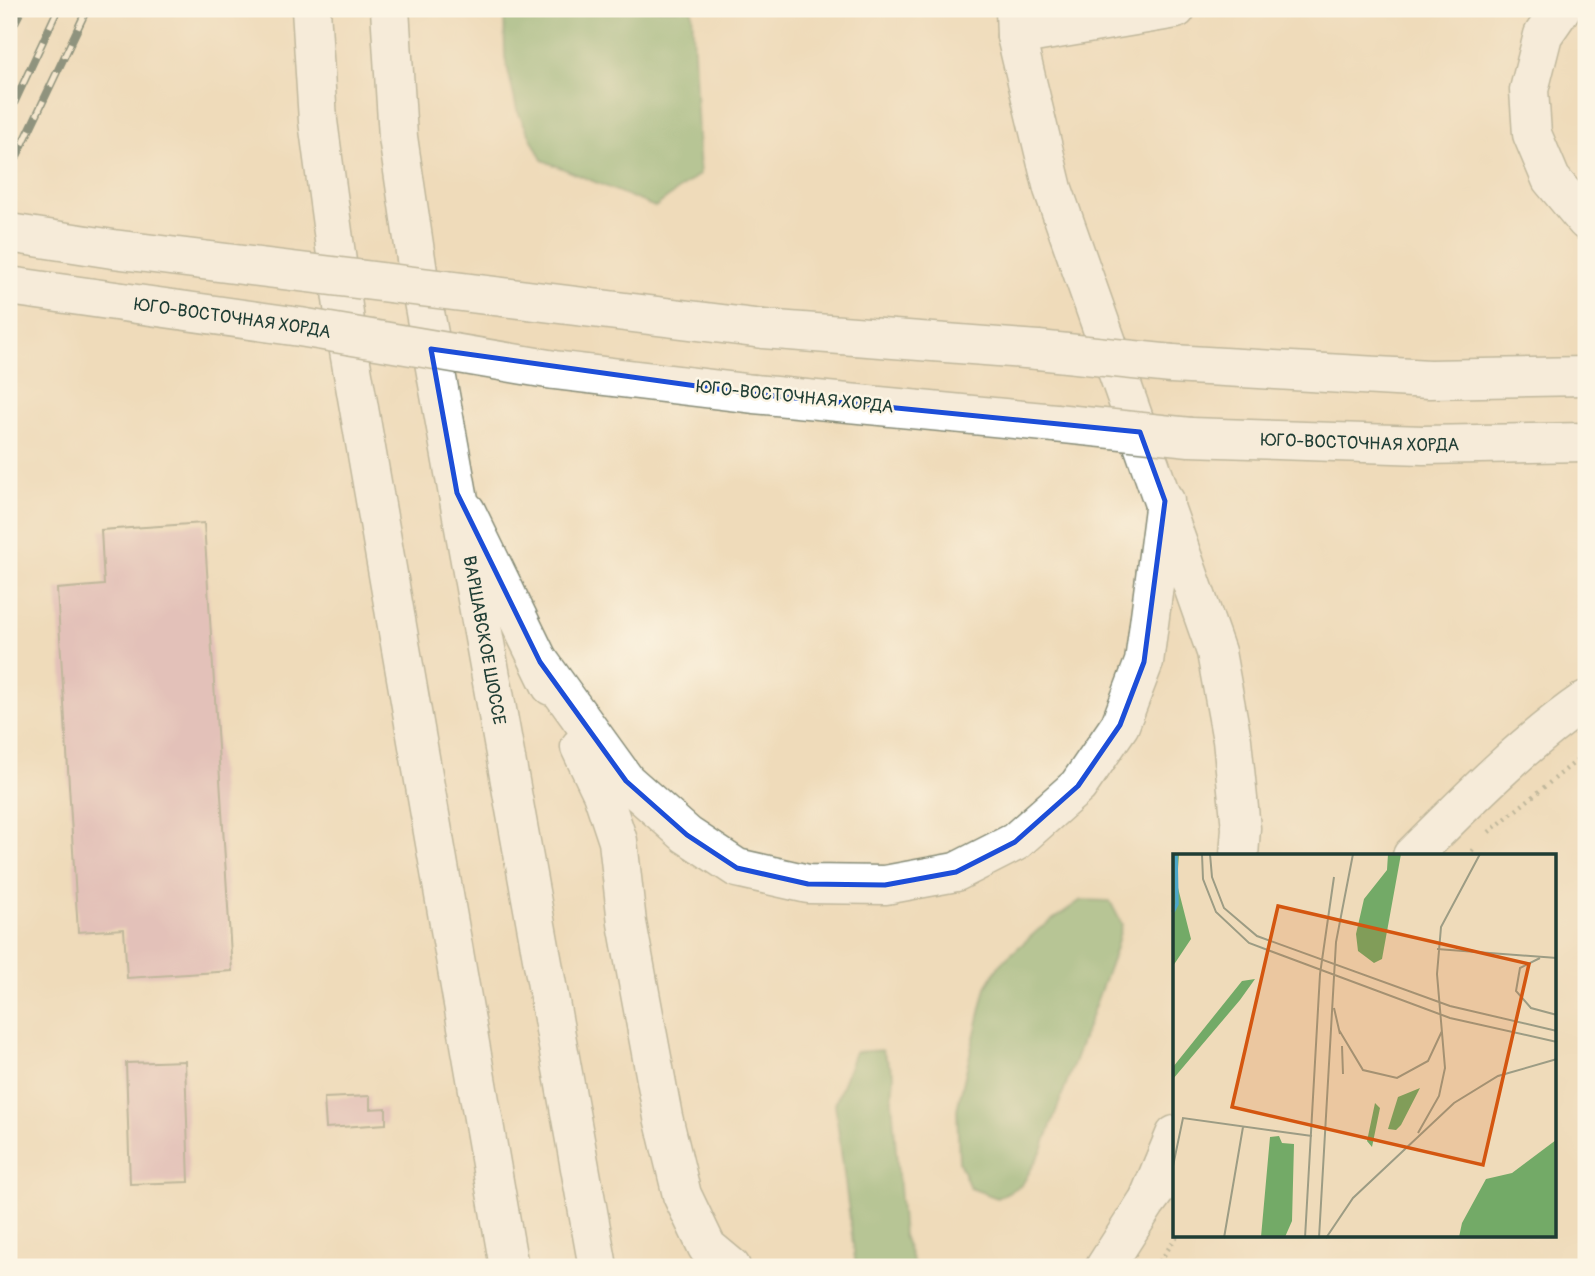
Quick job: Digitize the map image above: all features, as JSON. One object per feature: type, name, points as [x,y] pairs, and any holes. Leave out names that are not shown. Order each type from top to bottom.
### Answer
[{"type":"main road","points":[[311,9],[318,121],[349,351],[509,1267]]},
{"type":"main road","name":"ВАРШАВСКОЕ ШОССЕ","points":[[390,9],[398,137],[419,279],[598,1267]]},
{"type":"main road","points":[[1176,9],[1015,22],[1053,189],[1165,501],[1216,653],[1232,740],[1241,828],[1239,854]]},
{"type":"main road","points":[[1561,9],[1542,35],[1529,90],[1532,134],[1551,179],[1586,221]]},
{"type":"main road","points":[[9,233],[113,249],[763,328],[1038,349],[1172,364],[1429,379],[1586,376]]},
{"type":"main road","name":"ЮГО-ВОСТОЧНАЯ ХОРДА","points":[[9,286],[300,327],[554,370],[754,394],[1191,438],[1423,445],[1586,442]]},
{"type":"main road","points":[[457,493],[601,793],[618,841],[627,923],[663,1117],[682,1195],[707,1248],[731,1267]]},
{"type":"main road","points":[[540,662],[626,781],[687,835],[737,868],[808,884],[885,885],[956,872],[1015,842],[1078,786],[1120,725],[1144,662],[1165,501]]},
{"type":"main road","points":[[1414,854],[1479,790],[1560,718],[1586,700]]},
{"type":"main road","points":[[1146,1203],[1173,1140]]},
{"type":"main road","points":[[1105,1267],[1173,1167]]},
{"type":"path","points":[[1469,854],[1480,840],[1586,753]]},
{"type":"path","points":[[1156,1267],[1176,1238]]},
{"type":"highlighted area","points":[[431,349],[754,394],[1140,432],[1165,501],[1144,662],[1120,725],[1078,786],[1015,842],[956,872],[885,885],[808,884],[737,868],[687,835],[626,781],[540,662],[457,493]]},
{"type":"green space","points":[[504,9],[692,9],[700,174],[655,207],[542,160],[517,110],[505,57]]},
{"type":"green space","points":[[1081,900],[1110,901],[1122,924],[1115,951],[1042,1150],[1022,1185],[997,1198],[970,1188],[959,1162],[957,1109],[986,987],[1000,964],[1039,929]]},
{"type":"green space","points":[[882,1050],[894,1074],[892,1101],[903,1235],[915,1267],[856,1267],[835,1104],[855,1052]]},
{"type":"building","points":[[204,523],[232,971],[127,978],[124,929],[78,932],[57,589],[104,585],[101,530]]},
{"type":"building","points":[[185,1061],[189,1182],[130,1184],[126,1063]]},
{"type":"building","points":[[370,1096],[370,1109],[386,1108],[386,1124],[326,1128],[324,1098]]},
{"type":"railway","points":[[9,34],[22,9]]},
{"type":"railway","points":[[9,114],[58,9]]},
{"type":"railway","points":[[9,173],[87,9]]}]
